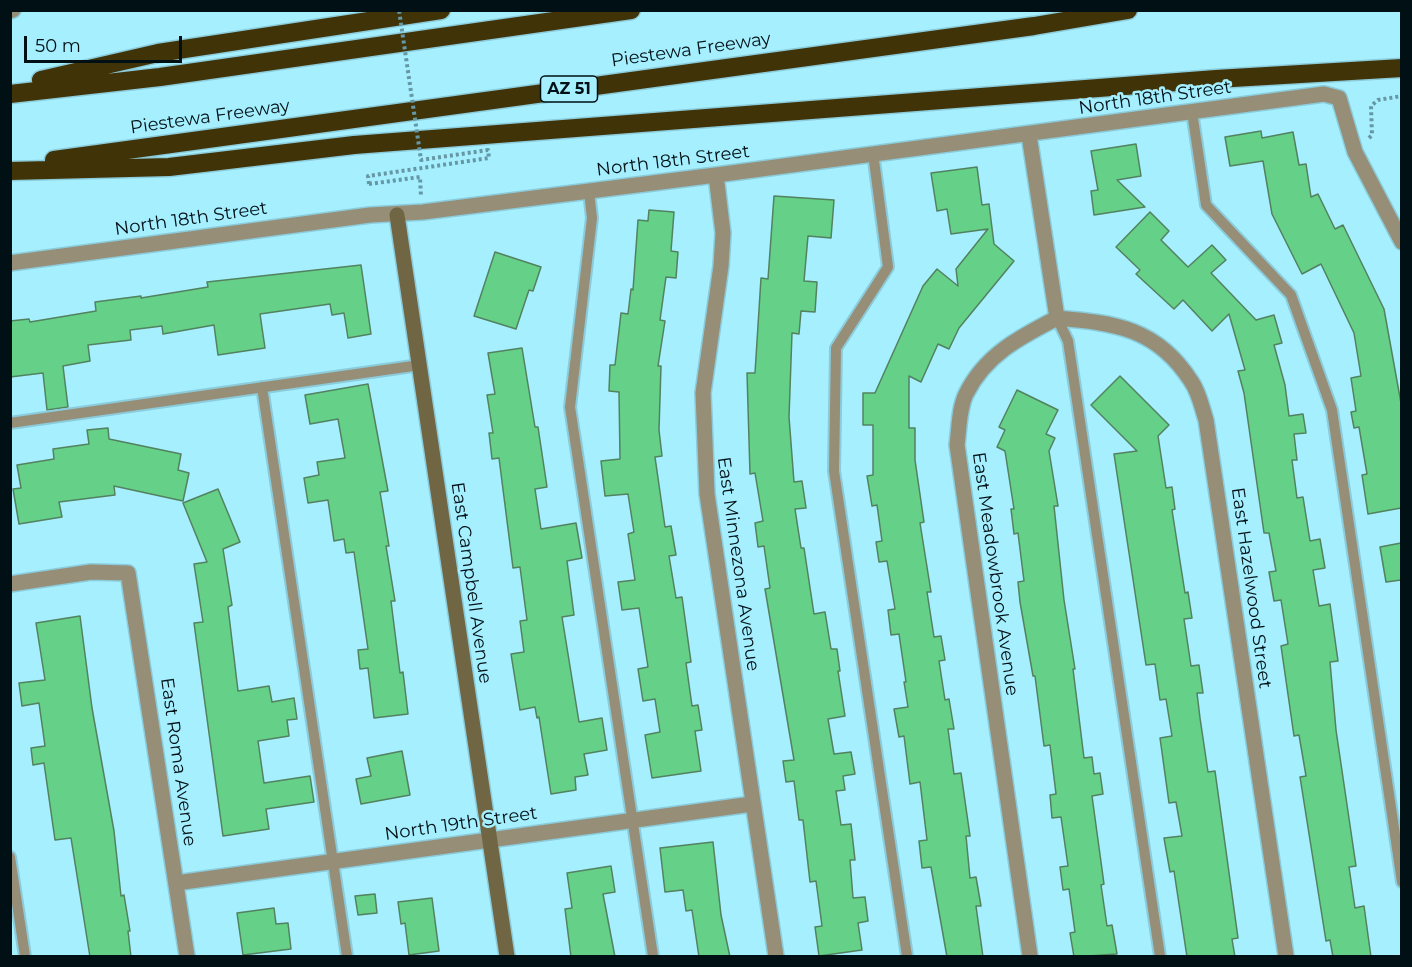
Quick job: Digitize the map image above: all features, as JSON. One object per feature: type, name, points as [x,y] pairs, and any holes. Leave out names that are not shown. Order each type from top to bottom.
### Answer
[{"type":"highway","points":[[10,87],[158,53],[441,10]]},
{"type":"highway","points":[[10,94],[160,76],[631,10]]},
{"type":"highway","name":"Piestewa Freeway","points":[[10,165],[1034,26],[1128,10]]},
{"type":"highway","points":[[10,171],[170,167],[354,145],[1216,79],[1401,68]]},
{"type":"street","name":"North 18th Street","points":[[10,262],[370,215],[423,213],[716,176],[873,153],[994,137],[1029,135],[1324,94],[1340,98],[1355,152],[1401,242]]},
{"type":"street","points":[[1029,135],[1058,318]]},
{"type":"street","name":"East Minnezona Avenue","points":[[716,176],[723,233],[722,266],[703,393],[703,447],[707,494],[776,957]]},
{"type":"street","name":"East Campbell Avenue","points":[[397,215],[507,957]]},
{"type":"street","name":"East Meadowbrook Avenue","points":[[1030,957],[957,445],[965,396],[991,357],[1025,334],[1058,318]]},
{"type":"street","name":"East Hazelwood Street","points":[[1058,318],[1110,323],[1144,336],[1168,353],[1192,382],[1206,420],[1286,957]]},
{"type":"street","name":"East Roma Avenue","points":[[10,584],[91,572],[128,573],[187,957]]},
{"type":"street","name":"North 19th Street","points":[[176,883],[752,804]]},
{"type":"lane","points":[[1192,112],[1206,206],[1291,295],[1332,410],[1401,882]]},
{"type":"lane","points":[[873,153],[888,267],[836,348],[834,471],[907,957]]},
{"type":"lane","points":[[589,192],[592,218],[570,407],[653,957]]},
{"type":"lane","points":[[1058,318],[1068,341],[1160,957]]},
{"type":"lane","points":[[10,423],[420,365]]},
{"type":"lane","points":[[262,387],[347,957]]},
{"type":"lane","points":[[10,857],[25,957]]},
{"type":"path","points":[[43,10],[54,10]]},
{"type":"path","points":[[399,10],[421,160],[488,150],[489,158],[368,176],[369,184],[420,177],[423,213]]},
{"type":"path","points":[[1368,138],[1372,135],[1371,106],[1378,100],[1401,96]]},
{"type":"building","points":[[1261,131],[1262,138],[1293,132],[1299,165],[1306,164],[1311,197],[1318,194],[1335,229],[1343,225],[1384,309],[1401,403],[1401,508],[1368,514],[1362,475],[1367,474],[1359,427],[1354,428],[1351,412],[1356,411],[1351,378],[1361,376],[1354,333],[1321,264],[1302,274],[1272,214],[1263,161],[1230,166],[1225,137]]},
{"type":"building","points":[[1136,144],[1141,176],[1117,180],[1145,207],[1094,215],[1091,191],[1098,190],[1091,151]]},
{"type":"building","points":[[977,167],[982,205],[989,204],[994,244],[1014,261],[959,328],[949,349],[938,344],[921,382],[909,376],[909,428],[915,428],[915,460],[924,522],[920,523],[931,592],[927,592],[934,637],[941,636],[945,660],[939,661],[945,700],[949,699],[954,729],[948,729],[954,774],[961,773],[970,836],[966,836],[970,878],[976,877],[981,906],[976,906],[983,957],[947,957],[931,867],[922,868],[919,841],[927,840],[920,782],[910,784],[904,736],[899,737],[894,709],[908,707],[904,682],[906,682],[899,634],[891,635],[888,610],[895,609],[887,561],[879,562],[876,542],[882,541],[877,505],[872,506],[867,476],[873,475],[873,425],[863,425],[863,393],[875,393],[923,286],[937,269],[958,286],[956,269],[988,229],[951,234],[947,209],[937,211],[931,173]]},
{"type":"building","points":[[774,196],[834,200],[831,238],[808,236],[804,281],[817,282],[815,312],[801,311],[799,334],[792,333],[789,417],[794,482],[802,481],[806,508],[795,509],[801,548],[804,548],[814,614],[825,612],[831,649],[837,649],[840,671],[838,671],[845,716],[828,719],[834,754],[851,752],[855,774],[843,776],[845,790],[836,791],[841,825],[851,824],[855,860],[850,860],[853,898],[865,897],[868,921],[858,923],[862,950],[819,956],[815,927],[822,926],[816,881],[810,882],[803,820],[799,820],[794,781],[786,782],[783,761],[794,760],[765,589],[770,588],[764,546],[758,547],[755,523],[763,521],[755,473],[750,474],[747,373],[755,373],[761,278],[768,279]]},
{"type":"building","points":[[649,210],[674,212],[671,251],[678,252],[676,278],[666,277],[660,320],[665,321],[658,366],[661,366],[659,430],[662,456],[655,457],[665,527],[671,526],[676,555],[669,556],[676,598],[682,597],[691,662],[686,663],[692,706],[698,705],[702,730],[695,731],[701,771],[652,778],[645,735],[660,732],[655,699],[643,701],[638,669],[648,667],[639,608],[622,610],[618,582],[635,580],[628,534],[634,532],[628,494],[605,496],[601,461],[620,459],[619,392],[609,391],[610,365],[615,365],[621,313],[628,314],[631,289],[633,290],[638,220],[648,221]]},
{"type":"building","points":[[1150,212],[1169,231],[1161,240],[1188,267],[1212,245],[1226,260],[1211,273],[1256,320],[1274,315],[1282,343],[1274,345],[1285,385],[1289,416],[1303,414],[1306,433],[1294,434],[1297,460],[1292,460],[1297,498],[1303,497],[1310,541],[1320,539],[1325,568],[1313,570],[1319,606],[1330,604],[1338,661],[1330,662],[1336,730],[1356,866],[1349,867],[1355,908],[1364,906],[1371,957],[1333,957],[1330,940],[1326,941],[1300,777],[1306,776],[1299,735],[1294,736],[1281,646],[1288,644],[1281,600],[1274,601],[1269,572],[1276,571],[1269,533],[1264,533],[1244,393],[1238,371],[1245,370],[1229,314],[1212,331],[1183,300],[1174,309],[1136,274],[1140,270],[1116,247]]},
{"type":"building","points":[[495,252],[541,267],[533,291],[529,290],[516,329],[474,316]]},
{"type":"building","points":[[361,265],[371,334],[348,338],[344,313],[332,315],[330,304],[260,314],[265,348],[218,355],[214,325],[163,334],[162,326],[130,330],[131,340],[88,345],[90,361],[63,366],[68,407],[47,410],[43,373],[10,377],[10,321],[29,319],[30,322],[96,311],[95,302],[141,296],[141,298],[208,287],[207,282]]},
{"type":"building","points":[[522,348],[547,487],[535,489],[541,529],[576,523],[582,558],[567,561],[574,615],[562,617],[579,722],[602,718],[607,750],[584,754],[588,775],[575,777],[576,790],[551,794],[539,717],[537,718],[535,707],[520,710],[511,654],[524,652],[520,621],[527,620],[520,567],[513,568],[499,458],[492,459],[489,433],[493,433],[487,395],[495,394],[488,353]]},
{"type":"building","points":[[1120,376],[1169,425],[1158,436],[1166,488],[1172,487],[1175,509],[1172,510],[1185,593],[1188,592],[1192,618],[1184,619],[1191,666],[1199,665],[1203,693],[1197,693],[1208,772],[1215,771],[1238,938],[1232,939],[1235,957],[1187,957],[1174,871],[1170,872],[1164,838],[1182,836],[1176,802],[1169,803],[1160,738],[1172,736],[1166,699],[1160,700],[1155,664],[1146,665],[1114,454],[1137,451],[1091,405]]},
{"type":"building","points":[[368,384],[388,491],[380,492],[389,546],[386,546],[395,601],[391,601],[400,673],[403,672],[408,714],[374,718],[368,668],[360,669],[358,650],[368,649],[354,552],[346,553],[344,539],[334,541],[328,500],[308,503],[304,478],[319,475],[317,462],[345,458],[338,419],[310,424],[305,395]]},
{"type":"building","points":[[1017,390],[1058,410],[1046,434],[1055,438],[1049,451],[1058,506],[1054,506],[1064,600],[1075,669],[1073,669],[1084,758],[1092,757],[1094,774],[1100,773],[1103,794],[1092,796],[1104,884],[1101,885],[1107,926],[1112,925],[1117,954],[1074,957],[1070,933],[1075,932],[1069,889],[1063,890],[1060,867],[1068,866],[1061,817],[1052,818],[1050,795],[1056,794],[1050,745],[1044,746],[1035,676],[1033,676],[1020,602],[1018,582],[1024,581],[1018,533],[1014,534],[1011,509],[1014,509],[1005,451],[997,447],[1005,430],[999,427]]},
{"type":"building","points":[[108,428],[109,439],[181,454],[178,470],[189,473],[183,501],[114,486],[115,495],[59,502],[62,517],[19,524],[13,489],[21,488],[17,465],[54,459],[53,449],[89,444],[87,430]]},
{"type":"building","points":[[218,489],[240,542],[223,549],[232,605],[228,607],[238,691],[269,686],[272,702],[294,698],[297,719],[287,720],[289,736],[258,741],[264,783],[310,776],[314,802],[266,809],[269,829],[223,836],[194,623],[203,622],[194,564],[207,562],[183,503]]},
{"type":"building","points":[[1401,543],[1401,580],[1386,582],[1380,547]]},
{"type":"building","points":[[80,616],[92,708],[114,831],[121,896],[124,895],[130,931],[128,931],[131,957],[90,957],[71,838],[55,840],[44,763],[33,765],[31,748],[45,746],[39,703],[22,706],[19,683],[45,680],[36,623]]},
{"type":"building","points":[[402,751],[410,795],[361,804],[356,779],[371,776],[367,758]]},
{"type":"building","points":[[713,842],[721,915],[730,957],[699,957],[692,910],[686,911],[683,890],[665,892],[660,848]]},
{"type":"building","points":[[611,866],[615,892],[603,894],[615,957],[571,957],[565,909],[572,908],[567,873]]},
{"type":"building","points":[[375,894],[377,913],[358,915],[355,896]]},
{"type":"building","points":[[432,898],[439,951],[409,955],[405,923],[401,924],[398,902]]},
{"type":"building","points":[[274,908],[276,924],[288,923],[291,949],[243,955],[237,913]]}]
